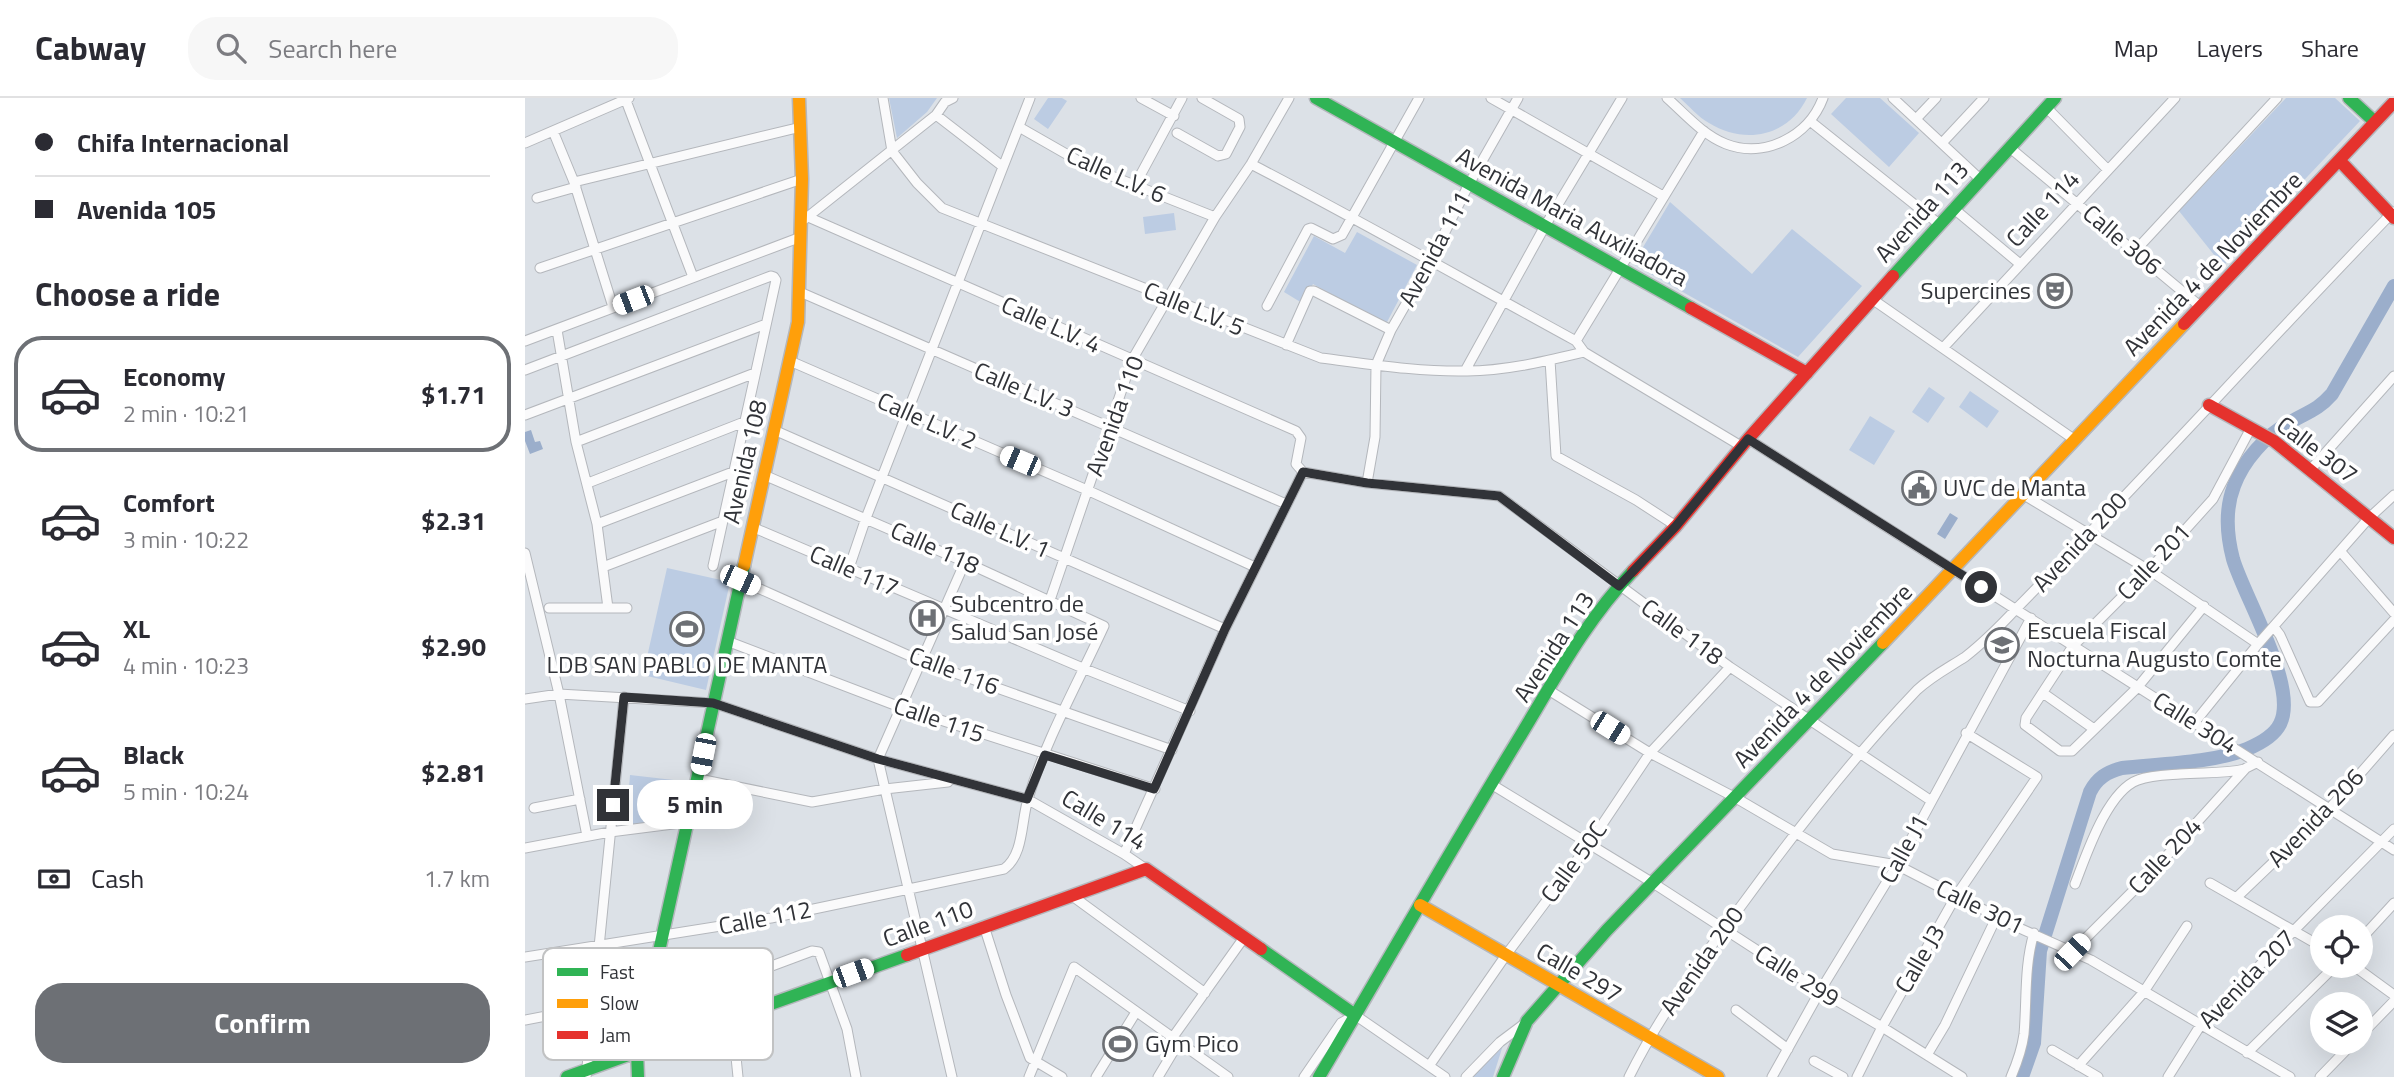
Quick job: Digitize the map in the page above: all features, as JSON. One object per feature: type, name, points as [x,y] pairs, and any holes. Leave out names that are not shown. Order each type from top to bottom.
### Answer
[{"type":"main road","name":"Avenida 108","points":[[660,948],[798,322],[804,220],[799,98]]},
{"type":"main road","name":"Avenida Maria Auxiliadora","points":[[1316,98],[1807,373]]},
{"type":"main road","points":[[2349,98],[2375,121]]},
{"type":"main road","name":"Avenida 113","points":[[1319,1077],[1491,784],[1582,636],[1619,586],[1676,526],[1744,442],[2049,101]]},
{"type":"main road","name":"Avenida 4 de Noviembre","points":[[1503,1077],[1527,1021],[1558,985],[2394,102]]},
{"type":"main road","points":[[2340,161],[2393,214]]},
{"type":"main road","name":"Calle 307","points":[[2209,405],[2274,441],[2394,538]]},
{"type":"main road","name":"Calle 110","points":[[773,1002],[1146,869]]},
{"type":"main road","name":"Calle 114","points":[[1146,869],[1355,1015]]},
{"type":"main road","name":"Calle 297","points":[[1420,905],[1718,1077]]},
{"type":"main road","name":"Calle 110","points":[[567,1077],[587,1073],[617,1060]]},
{"type":"street","points":[[525,143],[626,98],[693,277]]},
{"type":"street","name":"Calle L.V. 5","points":[[883,98],[892,151],[917,183],[942,208],[1321,358],[1465,371],[1493,370],[1584,352]]},
{"type":"street","points":[[849,568],[866,518],[1030,98]]},
{"type":"street","points":[[1142,98],[1174,116]]},
{"type":"street","points":[[1135,185],[1182,98]]},
{"type":"street","points":[[1177,133],[1218,156],[1226,154],[1240,127],[1239,119],[1202,98]]},
{"type":"street","name":"Avenida 110","points":[[1051,600],[1132,360],[1215,217],[1251,164],[1289,98]]},
{"type":"street","points":[[1267,306],[1308,229],[1333,239],[1338,237],[1353,216],[1419,98]]},
{"type":"street","points":[[1492,98],[1663,196]]},
{"type":"street","name":"Avenida 111","points":[[1376,365],[1391,330],[1518,98]]},
{"type":"street","points":[[1465,371],[1545,226],[1622,98]]},
{"type":"street","points":[[1667,98],[1704,131],[1727,144],[1759,148],[1779,144],[1790,138],[1809,121],[1823,98]]},
{"type":"street","points":[[1893,98],[1980,179]]},
{"type":"street","points":[[1916,119],[1936,98]]},
{"type":"street","points":[[1941,143],[1984,98]]},
{"type":"street","name":"Calle 114","points":[[1943,348],[2175,98]]},
{"type":"street","points":[[2135,251],[2277,98]]},
{"type":"street","points":[[804,220],[936,115],[949,99]]},
{"type":"street","points":[[2049,101],[2108,170]]},
{"type":"street","points":[[936,115],[1002,166]]},
{"type":"street","points":[[1809,121],[1939,225]]},
{"type":"street","points":[[537,198],[651,163],[801,127]]},
{"type":"street","name":"Calle L.V. 6","points":[[1019,127],[1089,167],[1215,217]]},
{"type":"street","points":[[553,131],[575,185],[613,307]]},
{"type":"street","points":[[1576,341],[1704,131]]},
{"type":"street","name":"Calle 306","points":[[2009,147],[2201,307]]},
{"type":"street","points":[[1251,164],[1353,216],[1430,262],[1576,341],[1584,352]]},
{"type":"street","points":[[540,268],[802,178]]},
{"type":"street","points":[[1953,208],[2020,264]]},
{"type":"street","name":"Avenida 200","points":[[1629,1077],[1677,994],[1723,929],[1795,833],[1861,753],[1919,688],[1967,655],[2017,609],[2322,283],[2393,214]]},
{"type":"street","name":"Calle L.V. 4","points":[[804,220],[1296,431],[1301,438],[1296,464],[1303,472]]},
{"type":"street","points":[[525,341],[801,237]]},
{"type":"street","points":[[525,370],[773,276],[776,281],[713,566]]},
{"type":"street","points":[[1286,345],[1310,291],[1391,330]]},
{"type":"street","name":"Calle L.V. 3","points":[[800,292],[1286,504]]},
{"type":"street","points":[[1872,299],[2075,440]]},
{"type":"street","points":[[525,415],[766,324]]},
{"type":"street","points":[[557,330],[576,442],[597,524],[608,608]]},
{"type":"street","name":"Calle 304","points":[[1584,352],[1744,442],[1953,569],[2394,850]]},
{"type":"street","points":[[1550,360],[1556,456],[1636,500],[1676,526]]},
{"type":"street","name":"Calle L.V. 2","points":[[790,361],[1255,567]]},
{"type":"street","points":[[1367,483],[1375,437],[1376,365]]},
{"type":"street","points":[[576,442],[755,373]]},
{"type":"street","points":[[2311,469],[2394,376]]},
{"type":"street","points":[[588,483],[744,422]]},
{"type":"street","name":"Calle L.V. 1","points":[[774,430],[1225,629]]},
{"type":"street","name":"Calle 201","points":[[2094,729],[2073,751],[2064,752],[2025,725],[2026,718],[2073,646],[2149,570],[2213,499],[2255,430]]},
{"type":"street","points":[[597,524],[733,472]]},
{"type":"street","points":[[1124,853],[1225,629],[1303,472]]},
{"type":"street","name":"Calle 118","points":[[1303,472],[1367,483],[1499,496],[1730,667],[1930,800]]},
{"type":"street","name":"Calle 118","points":[[764,475],[1051,600],[1104,626],[1085,669]]},
{"type":"street","points":[[2024,495],[2149,570],[2259,643]]},
{"type":"street","points":[[2195,722],[2259,643],[2369,518],[2394,495]]},
{"type":"street","points":[[603,567],[723,521]]},
{"type":"street","name":"Calle 117","points":[[752,527],[1085,669],[1190,710]]},
{"type":"street","points":[[2341,552],[2394,613]]},
{"type":"street","points":[[525,554],[559,694],[587,836]]},
{"type":"street","points":[[951,1077],[878,759],[965,562]]},
{"type":"street","name":"Calle 116","points":[[740,580],[921,660],[1172,750]]},
{"type":"street","points":[[2043,693],[2094,729],[2137,688],[2204,606]]},
{"type":"street","points":[[549,608],[627,608]]},
{"type":"street","name":"Calle J1","points":[[1772,1077],[1819,991],[1897,865],[1966,733],[2031,618]]},
{"type":"street","points":[[2273,628],[2280,635],[2309,702],[2318,702],[2394,620]]},
{"type":"street","name":"Calle 115","points":[[727,641],[900,708],[1154,789]]},
{"type":"street","name":"Calle 50C","points":[[1429,1066],[1650,753],[1730,667]]},
{"type":"street","points":[[1027,799],[1085,669]]},
{"type":"street","points":[[1550,691],[1650,753],[1736,798]]},
{"type":"street","name":"Calle 114","points":[[525,699],[559,694],[713,703],[878,759],[1027,799],[1124,853],[1146,869]]},
{"type":"street","points":[[600,948],[624,697]]},
{"type":"street","name":"Calle J3","points":[[1857,1077],[1956,896],[2037,777],[1966,733]]},
{"type":"street","name":"Avenida 206","points":[[2236,898],[2330,808],[2394,735]]},
{"type":"street","name":"Calle 204","points":[[2072,952],[2152,873],[2256,760]]},
{"type":"street","points":[[2075,884],[2102,818],[2136,780],[2189,773],[2218,774],[2246,768]]},
{"type":"street","points":[[699,779],[812,802],[885,789],[953,781]]},
{"type":"street","name":"Calle 299","points":[[1491,784],[1653,883],[1819,991],[1962,1077]]},
{"type":"street","name":"Calle 301","points":[[1736,798],[1832,855],[1897,865],[2017,927],[2091,960],[2290,1077]]},
{"type":"street","points":[[534,808],[580,799]]},
{"type":"street","name":"Calle 112","points":[[581,948],[771,918],[1004,869],[1015,858],[1027,799]]},
{"type":"street","points":[[525,848],[610,832],[689,822]]},
{"type":"street","name":"Avenida 207","points":[[2168,1077],[2200,1026],[2394,829]]},
{"type":"street","points":[[2210,883],[2310,941]]},
{"type":"street","points":[[1070,895],[1205,993]]},
{"type":"street","points":[[2373,926],[2394,903]]},
{"type":"street","points":[[1927,1055],[1945,1025],[1997,916]]},
{"type":"street","points":[[984,926],[1030,1058],[1062,1077]]},
{"type":"street","points":[[2078,1066],[2144,993],[2187,926]]},
{"type":"street","points":[[2011,1077],[2024,1035],[2027,975],[2036,934]]},
{"type":"street","points":[[1158,1077],[1176,1040],[1243,939]]},
{"type":"street","points":[[773,966],[816,951],[821,956],[847,1029],[856,1077]]},
{"type":"street","name":"Calle 112","points":[[525,957],[543,954]]},
{"type":"street","points":[[1029,1077],[1074,967],[1228,1077]]},
{"type":"street","points":[[2247,1053],[2323,978]]},
{"type":"street","points":[[2371,978],[2394,995]]},
{"type":"street","points":[[2373,1023],[2394,1001]]},
{"type":"street","points":[[1736,1010],[1788,1049]]},
{"type":"street","points":[[1096,1077],[1136,1012]]},
{"type":"street","points":[[1304,1077],[1341,1023],[1355,1015]]},
{"type":"street","name":"Calle 114","points":[[1355,1015],[1445,1077]]},
{"type":"street","points":[[525,1020],[543,1017]]},
{"type":"street","points":[[1466,1077],[1491,1050],[1527,1021]]},
{"type":"street","points":[[2052,1050],[2098,1077]]},
{"type":"street","points":[[2320,1077],[2341,1055]]},
{"type":"street","points":[[1814,1060],[1843,1077]]},
{"type":"shaded area","points":[[889,98],[937,98],[927,112],[897,138]]},
{"type":"shaded area","points":[[1048,98],[1062,98],[1067,101],[1048,129],[1034,119]]},
{"type":"shaded area","points":[[1680,98],[1807,98],[1799,111],[1777,129],[1750,135],[1722,130],[1697,115]]},
{"type":"shaded area","points":[[1846,98],[1880,98],[1919,133],[1889,167],[1831,114]]},
{"type":"shaded area","points":[[2286,98],[2335,98],[2360,121],[2223,266],[2179,211]]},
{"type":"shaded area","points":[[1670,202],[1752,274],[1792,229],[1862,286],[1798,357],[1633,264]]},
{"type":"shaded area","points":[[1174,213],[1176,230],[1145,234],[1143,217]]},
{"type":"shaded area","points":[[1357,232],[1417,265],[1386,324],[1313,284],[1302,303],[1284,292],[1314,236],[1345,253]]},
{"type":"shaded area","points":[[1929,387],[1945,398],[1928,423],[1912,412]]},
{"type":"shaded area","points":[[1970,391],[1999,411],[1987,428],[1959,407]]},
{"type":"shaded area","points":[[1870,416],[1895,431],[1874,465],[1849,450]]},
{"type":"shaded area","points":[[531,430],[535,442],[540,441],[543,449],[530,454],[525,432]]},
{"type":"shaded area","points":[[1950,513],[1958,518],[1945,539],[1937,534]]},
{"type":"shaded area","name":"LDB SAN PABLO DE MANTA","points":[[667,568],[730,582],[706,690],[643,675]]},
{"type":"shaded area","points":[[630,775],[691,782],[683,822],[626,830]]},
{"type":"shaded area","points":[[1504,1042],[1493,1077],[1472,1077]]},
{"type":"waterway","points":[[2022,1077],[2034,1043],[2040,951],[2090,792],[2096,783],[2107,774],[2122,768],[2233,754],[2266,739],[2280,724],[2284,708],[2276,666],[2231,550],[2228,532],[2231,495],[2243,467],[2264,442],[2280,428],[2317,408],[2332,394],[2394,286]]},
{"type":"traffic: fast","points":[[1316,98],[1691,308]]},
{"type":"traffic: fast","points":[[1893,276],[2055,98]]},
{"type":"traffic: fast","points":[[2349,98],[2375,122]]},
{"type":"traffic: fast","points":[[660,948],[744,566]]},
{"type":"traffic: fast","points":[[1319,1077],[1556,676],[1584,632],[1633,571]]},
{"type":"traffic: fast","points":[[1503,1077],[1527,1021],[1607,930],[1883,643]]},
{"type":"traffic: fast","points":[[1261,949],[1355,1015]]},
{"type":"traffic: fast","points":[[773,1003],[907,955]]},
{"type":"traffic: fast","points":[[567,1077],[614,1060]]},
{"type":"traffic: fast","points":[[637,1060],[638,1077]]},
{"type":"traffic: slow","points":[[744,566],[798,322],[802,179],[799,98]]},
{"type":"traffic: slow","points":[[1883,643],[2184,324]]},
{"type":"traffic: slow","points":[[1420,905],[1718,1077]]},
{"type":"traffic: jam","points":[[2184,324],[2394,102]]},
{"type":"traffic: jam","points":[[2340,161],[2394,218]]},
{"type":"traffic: jam","points":[[1633,571],[1676,526],[1748,439],[1893,276]]},
{"type":"traffic: jam","points":[[1691,308],[1807,373]]},
{"type":"traffic: jam","points":[[2209,405],[2274,441],[2394,538]]},
{"type":"traffic: jam","points":[[907,955],[1146,869],[1261,949]]},
{"type":"place","name":"Supercines","points":[[2055,291]]},
{"type":"place","name":"UVC de Manta","points":[[1919,488]]},
{"type":"place","name":"Subcentro de Salud San José","points":[[927,618]]},
{"type":"place","name":"LDB SAN PABLO DE MANTA","points":[[687,629]]},
{"type":"place","name":"Escuela Fiscal Nocturna Augusto Comte","points":[[2002,645]]},
{"type":"place","name":"Gym Pico","points":[[1120,1044]]},
{"type":"route","points":[[613,805],[624,697],[713,703],[878,759],[1027,799],[1045,755],[1154,789],[1225,629],[1303,472],[1367,483],[1499,496],[1619,586],[1676,526],[1748,439],[1981,587]]}]
